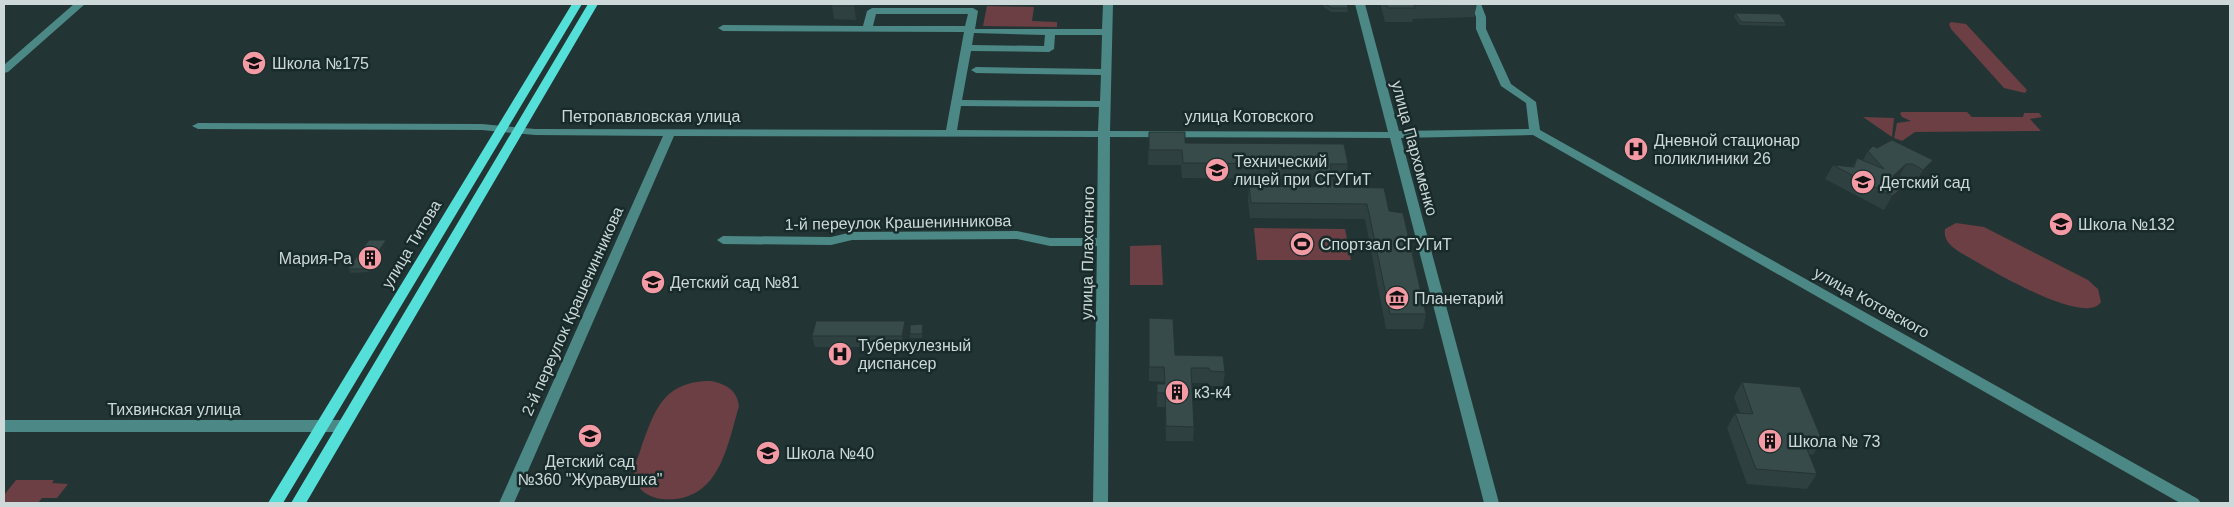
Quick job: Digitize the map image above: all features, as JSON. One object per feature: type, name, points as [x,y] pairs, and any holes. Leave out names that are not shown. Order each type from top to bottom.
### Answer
[{"type":"main road","name":"улица Титова","points":[[275,503],[577,4]]},
{"type":"main road","name":"улица Титова","points":[[298,503],[592,4]]},
{"type":"street","points":[[4,70],[80,4]]},
{"type":"street","name":"улица Плахотного","points":[[1100,503],[1104,132],[1108,4]]},
{"type":"street","name":"улица Пархоменко","points":[[1360,4],[1393,135],[1492,503]]},
{"type":"street","points":[[1476,4],[1481,17],[1481,29],[1506,86],[1530,102],[1534,132]]},
{"type":"street","points":[[867,29],[872,11],[973,11],[974,30],[966,48],[952,132]]},
{"type":"street","points":[[723,28],[1108,32]]},
{"type":"street","points":[[966,48],[1049,49],[1050,31]]},
{"type":"street","points":[[976,70],[1106,72]]},
{"type":"street","points":[[956,103],[1105,104]]},
{"type":"street","name":"Петропавловская улица","points":[[198,126],[502,128],[517,132],[1104,132]]},
{"type":"street","name":"2-й переулок Крашенинникова","points":[[506,503],[670,132]]},
{"type":"street","name":"улица Котовского","points":[[1104,132],[1393,135],[1534,132],[2193,503]]},
{"type":"street","name":"1-й переулок Крашенинникова","points":[[723,240],[831,241],[852,236],[1017,235],[1050,242],[1103,242]]},
{"type":"street","name":"Тихвинская улица","points":[[4,426],[343,426]]},
{"type":"shaded area","points":[[987,6],[1034,7],[1032,21],[1057,22],[1057,27],[983,26]]},
{"type":"shaded area","points":[[1951,22],[1966,24],[2027,90],[2025,93],[2004,88],[1951,29],[1949,24]]},
{"type":"shaded area","points":[[1967,112],[1972,117],[2023,117],[2024,113],[2039,113],[2042,117],[2030,119],[2041,131],[1915,132],[1902,141],[1894,138],[1897,123],[1911,121],[1902,117],[1900,113]]},
{"type":"shaded area","points":[[1863,117],[1894,118],[1892,137]]},
{"type":"shaded area","points":[[1956,223],[1984,227],[2088,280],[2098,289],[2101,302],[2091,308],[2075,307],[2055,301],[2010,281],[1961,253],[1949,243],[1945,237],[1945,229]]},
{"type":"shaded area","name":"Спортзал СГУГиТ","points":[[1254,228],[1345,229],[1351,260],[1257,260]]},
{"type":"shaded area","points":[[1161,245],[1163,285],[1130,285],[1130,246]]},
{"type":"shaded area","points":[[711,381],[730,389],[736,396],[739,406],[730,439],[717,470],[708,483],[696,492],[681,498],[662,499],[646,494],[635,481],[635,464],[657,410],[671,392],[682,386],[695,382]]},
{"type":"shaded area","points":[[16,480],[54,480],[52,483],[68,484],[57,498],[42,498],[38,503],[4,503],[4,495]]},
{"type":"building","points":[[832,4],[855,4],[854,6],[832,6]]},
{"type":"building","points":[[1325,4],[1347,4],[1348,8],[1332,8]]},
{"type":"building","points":[[1386,4],[1476,4],[1414,5],[1415,8],[1388,8]]},
{"type":"building","points":[[1735,13],[1780,14],[1786,23],[1741,22]]},
{"type":"building","points":[[1149,132],[1185,132],[1185,143],[1344,144],[1348,164],[1330,164],[1334,187],[1384,188],[1389,211],[1403,213],[1426,314],[1390,314],[1367,204],[1251,203],[1249,186],[1321,187],[1318,164],[1183,163],[1182,150],[1149,150]]},
{"type":"building","points":[[1892,140],[1933,160],[1923,170],[1913,164],[1906,164],[1893,176],[1906,185],[1892,196],[1833,165],[1854,167],[1857,158],[1884,169],[1868,151],[1873,146],[1877,148]]},
{"type":"building","points":[[369,240],[386,240],[367,269],[348,269]]},
{"type":"building","name":"к3-к4","points":[[1149,318],[1173,319],[1175,355],[1223,356],[1225,372],[1210,371],[1209,368],[1191,368],[1194,427],[1166,426],[1165,393],[1157,393],[1157,384],[1165,384],[1164,367],[1149,367]]},
{"type":"building","points":[[816,321],[905,321],[902,336],[812,336]]},
{"type":"building","points":[[923,324],[922,334],[910,334],[910,325]]},
{"type":"building","points":[[1742,382],[1800,387],[1822,440],[1803,439],[1817,474],[1756,469],[1735,413],[1753,414]]},
{"type":"place","name":"Школа №175","points":[[254,63]]},
{"type":"place","name":"Дневной стационар поликлиники 26","points":[[1636,149]]},
{"type":"place","name":"Технический лицей при СГУГиТ","points":[[1217,170]]},
{"type":"place","name":"Детский сад","points":[[1863,182]]},
{"type":"place","name":"Школа №132","points":[[2061,224]]},
{"type":"place","name":"Спортзал СГУГиТ","points":[[1302,244]]},
{"type":"place","name":"Мария-Ра","points":[[370,258]]},
{"type":"place","name":"Детский сад №81","points":[[653,282]]},
{"type":"place","name":"Планетарий","points":[[1397,298]]},
{"type":"place","name":"Туберкулезный диспансер","points":[[840,354]]},
{"type":"place","name":"к3-к4","points":[[1177,392]]},
{"type":"place","name":"Детский сад №360 \"Журавушка\"","points":[[590,436]]},
{"type":"place","name":"Школа № 73","points":[[1770,441]]},
{"type":"place","name":"Школа №40","points":[[768,453]]}]
